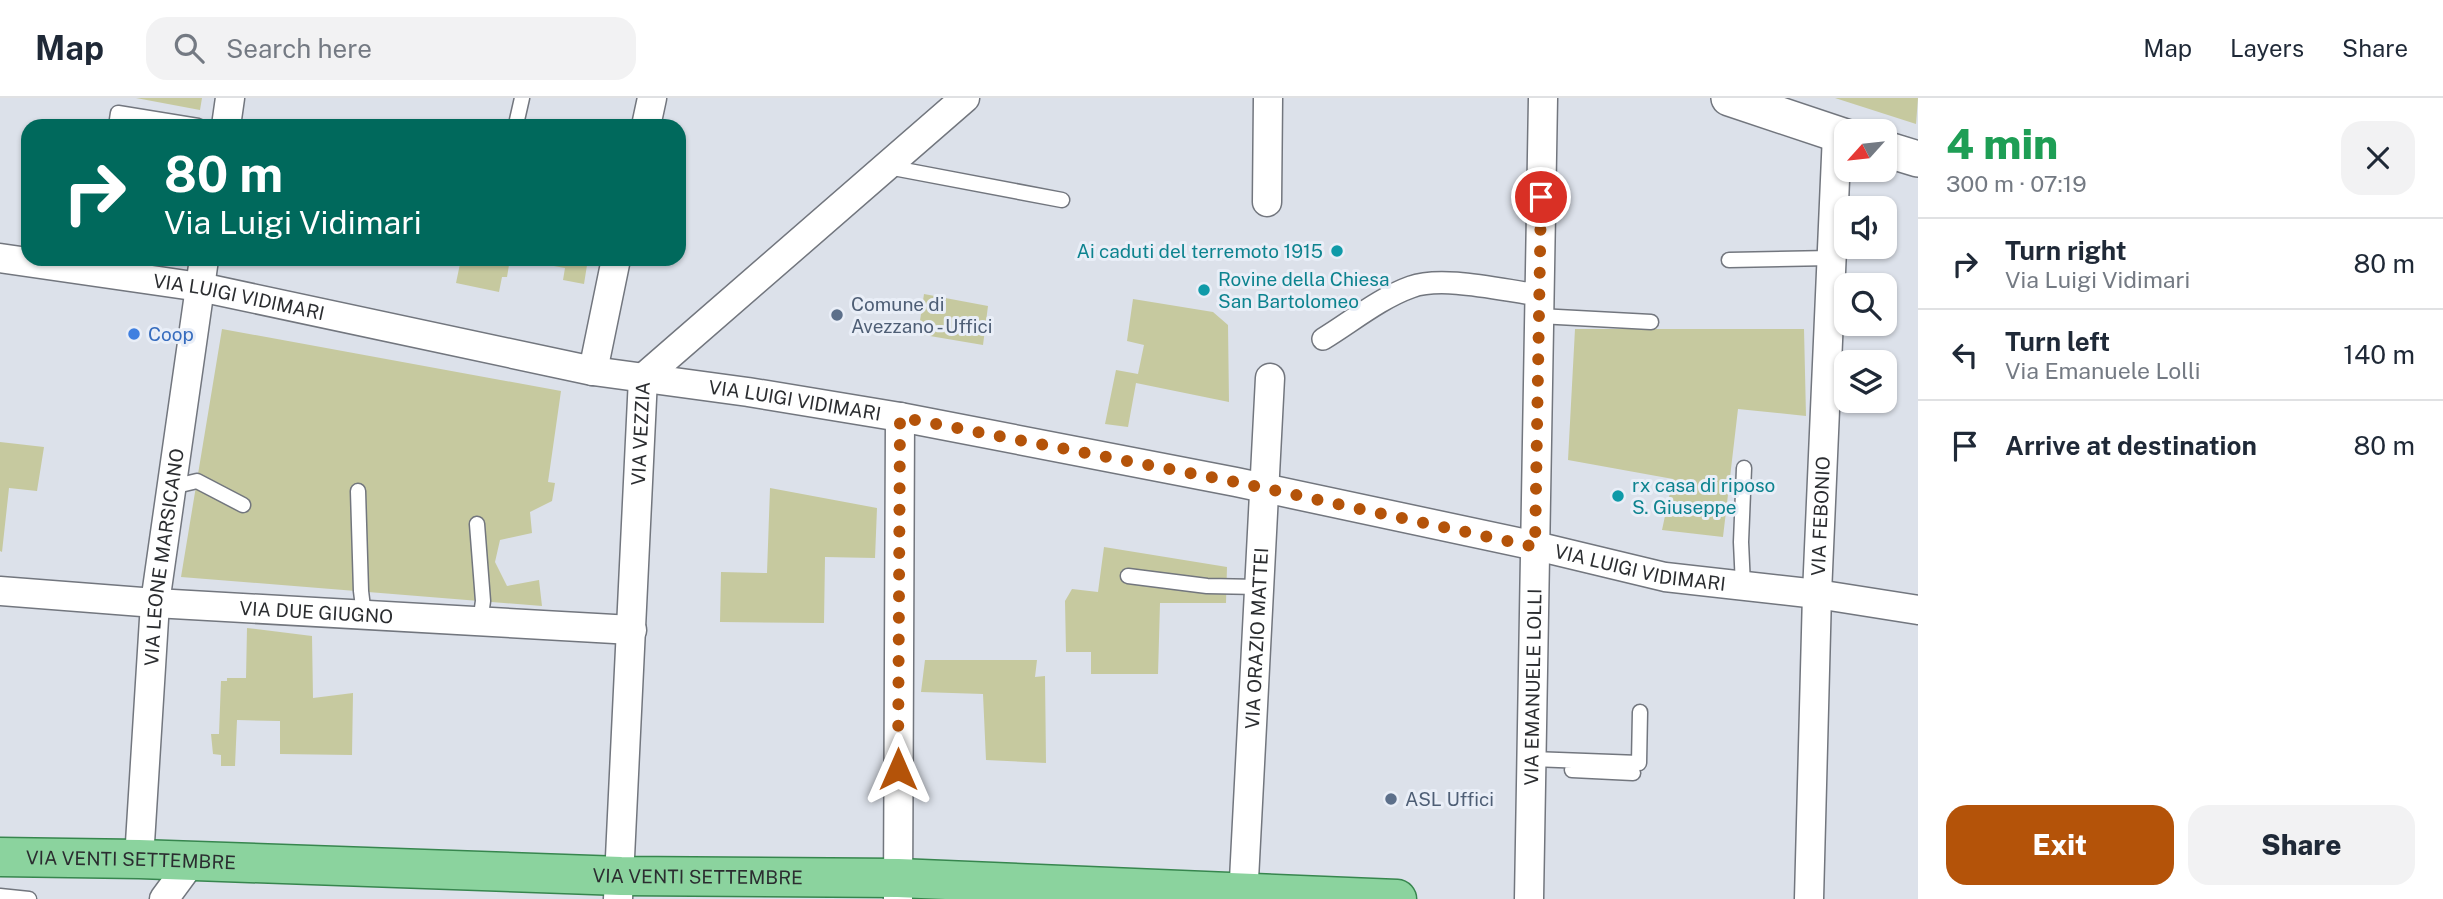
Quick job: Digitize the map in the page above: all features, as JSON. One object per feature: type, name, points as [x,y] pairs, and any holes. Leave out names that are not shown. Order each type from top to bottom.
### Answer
[{"type":"main road","name":"VIA VENTI SETTEMBRE","points":[[0,858],[192,861],[619,887],[898,888],[1397,899]]},
{"type":"street","points":[[227,119],[230,98]]},
{"type":"street","points":[[648,119],[652,98]]},
{"type":"street","name":"VIA VEZZIA","points":[[619,887],[643,378],[965,98]]},
{"type":"street","points":[[1267,202],[1268,98]]},
{"type":"street","name":"VIA EMANUELE LOLLI","points":[[1529,899],[1543,98]]},
{"type":"street","points":[[1729,98],[1834,132]]},
{"type":"street","points":[[1897,153],[1918,159]]},
{"type":"street","name":"VIA FEBONIO","points":[[1809,899],[1817,594],[1832,258],[1838,182]]},
{"type":"street","name":"VIA LUIGI VIDIMARI","points":[[0,258],[21,260]]},
{"type":"street","name":"VIA LUIGI VIDIMARI","points":[[96,266],[593,371],[748,392],[900,417],[1264,488],[1665,577],[1817,594],[1918,610]]},
{"type":"street","name":"VIA LEONE MARSICANO","points":[[139,859],[155,603],[204,266]]},
{"type":"street","points":[[593,371],[615,266]]},
{"type":"street","points":[[1323,339],[1394,295],[1426,284],[1461,285],[1540,306]]},
{"type":"street","name":"VIA ORAZIO MATTEI","points":[[1243,896],[1269,378]]},
{"type":"street","points":[[898,888],[900,417]]},
{"type":"street","name":"VIA DUE GIUGNO","points":[[0,591],[155,603],[632,630]]},
{"type":"street","points":[[164,899],[192,861]]},
{"type":"lane","points":[[517,119],[522,98]]},
{"type":"lane","points":[[117,119],[118,113],[155,119]]},
{"type":"lane","points":[[886,167],[1062,200]]},
{"type":"lane","points":[[1729,260],[1832,258]]},
{"type":"lane","points":[[1540,306],[1651,322]]},
{"type":"lane","points":[[1743,586],[1741,542],[1744,468]]},
{"type":"lane","points":[[172,487],[197,481],[243,505]]},
{"type":"lane","points":[[358,492],[364,615]]},
{"type":"lane","points":[[477,524],[483,601],[480,622]]},
{"type":"lane","points":[[1128,576],[1207,586],[1259,587]]},
{"type":"lane","points":[[1532,763],[1639,763],[1640,712]]},
{"type":"lane","points":[[1532,763],[1633,773]]},
{"type":"lane","points":[[0,896],[29,899]]},
{"type":"green space","points":[[136,98],[202,98],[200,110]]},
{"type":"green space","points":[[1835,98],[1918,98],[1916,124]]},
{"type":"green space","points":[[460,266],[509,266],[507,277],[502,277],[499,292],[456,283]]},
{"type":"green space","points":[[554,266],[587,266],[584,284],[563,280],[565,268]]},
{"type":"green space","points":[[924,294],[988,306],[983,345],[918,334]]},
{"type":"green space","points":[[1133,299],[1213,312],[1228,325],[1229,402],[1136,383],[1128,427],[1105,424],[1116,370],[1138,374],[1144,345],[1127,341]]},
{"type":"green space","points":[[222,329],[561,391],[548,482],[555,483],[552,501],[530,512],[532,533],[500,540],[495,562],[507,586],[539,580],[542,606],[181,577]]},
{"type":"green space","points":[[1575,329],[1804,329],[1806,416],[1738,409],[1723,537],[1662,530],[1673,479],[1568,460]]},
{"type":"green space","points":[[0,442],[44,447],[37,491],[9,488],[2,552],[0,551]]},
{"type":"green space","points":[[770,488],[877,508],[875,558],[825,557],[824,623],[720,622],[721,572],[767,573]]},
{"type":"green space","points":[[1104,547],[1227,567],[1226,603],[1160,603],[1158,674],[1091,674],[1091,652],[1066,652],[1065,601],[1072,589],[1098,592]]},
{"type":"green space","points":[[247,628],[312,636],[313,698],[353,693],[352,755],[280,754],[280,721],[237,720],[235,766],[221,766],[221,755],[213,754],[211,734],[219,734],[221,681],[227,681],[227,678],[246,678]]},
{"type":"green space","points":[[925,660],[1037,660],[1035,677],[1045,676],[1046,763],[986,760],[983,694],[921,692]]},
{"type":"place","name":"Ai caduti del terremoto 1915","points":[[1337,251]]},
{"type":"place","name":"Rovine della Chiesa San Bartolomeo","points":[[1204,290]]},
{"type":"place","name":"Comune di Avezzano - Uffici","points":[[837,315]]},
{"type":"place","name":"Coop","points":[[134,334]]},
{"type":"place","name":"rx casa di riposo S. Giuseppe","points":[[1618,496]]},
{"type":"place","name":"ASL Uffici","points":[[1391,799]]},
{"type":"route","points":[[898,769],[900,417],[1236,482],[1535,547],[1541,197]]}]
